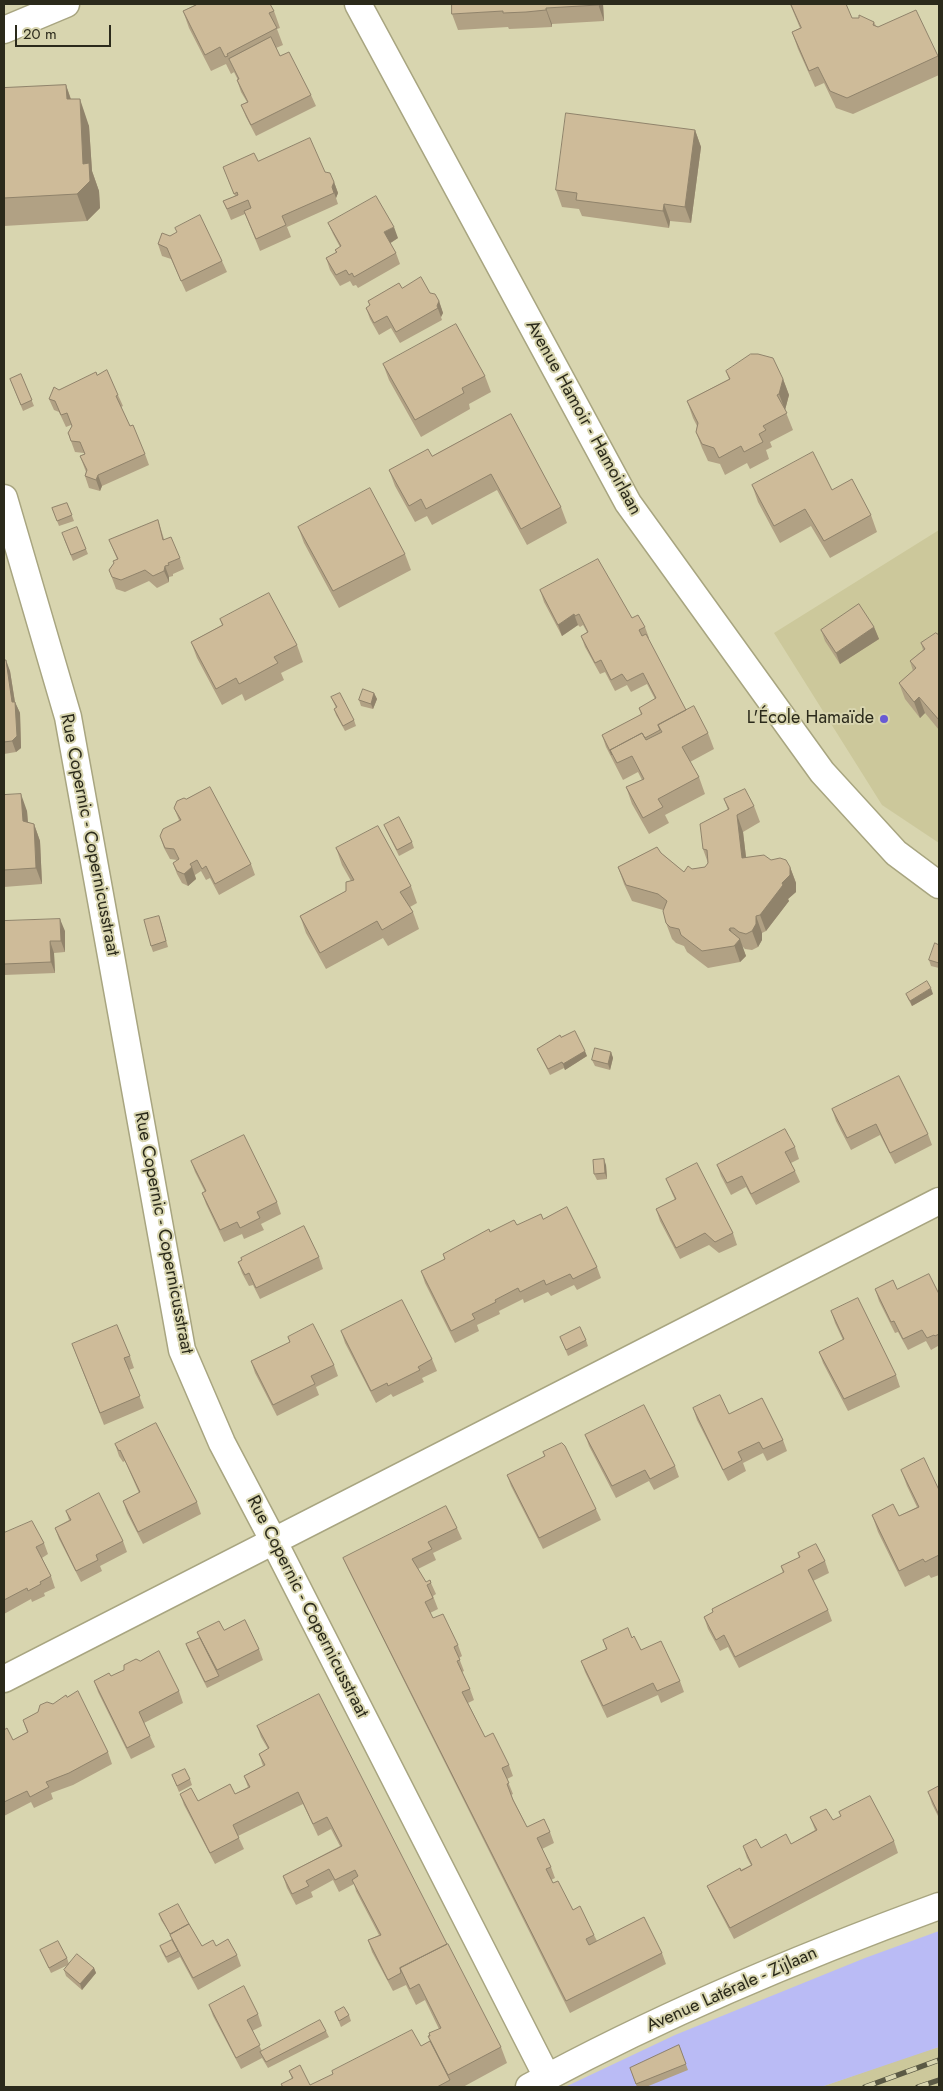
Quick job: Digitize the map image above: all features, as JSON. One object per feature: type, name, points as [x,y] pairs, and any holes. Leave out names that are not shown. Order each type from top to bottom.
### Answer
[{"type":"street","points":[[4,30],[66,4]]},
{"type":"street","name":"Avenue Hamoir - Hamoirlaan","points":[[358,4],[628,503],[822,772],[896,852],[939,885]]},
{"type":"street","name":"Rue Copernic - Copernicusstraat","points":[[4,498],[68,717],[182,1350],[222,1443],[273,1540],[538,2082]]},
{"type":"street","points":[[4,1679],[939,1201]]},
{"type":"street","name":"Avenue Latérale - Zijlaan","points":[[538,2082],[723,1991],[830,1946],[939,1906]]},
{"type":"shaded area","name":"L'École Hamaïde","points":[[939,530],[939,843],[882,805],[774,633]]},
{"type":"shaded area","points":[[939,1931],[939,2047],[821,2087],[565,2087],[675,2035],[865,1958]]},
{"type":"shaded area","points":[[939,2047],[939,2087],[821,2087],[913,2055]]},
{"type":"building","points":[[196,4],[270,4],[274,11],[269,13],[277,28],[227,54],[228,56],[225,57],[220,47],[205,55],[183,11]]},
{"type":"building","points":[[452,4],[598,5],[546,8],[546,10],[526,12],[503,13],[503,11],[452,14]]},
{"type":"building","points":[[791,4],[846,4],[852,18],[859,18],[859,15],[874,22],[873,25],[878,27],[916,10],[938,56],[847,98],[830,91],[818,67],[809,71],[792,32],[801,28]]},
{"type":"building","points":[[271,37],[280,56],[289,52],[311,95],[251,125],[241,105],[248,102],[229,59]]},
{"type":"building","points":[[66,85],[67,99],[80,99],[83,164],[89,163],[90,181],[77,194],[4,198],[4,88]]},
{"type":"building","points":[[566,113],[695,130],[685,207],[664,204],[663,211],[576,200],[577,193],[556,190]]},
{"type":"building","points":[[310,138],[325,172],[330,173],[334,182],[332,187],[334,193],[282,216],[286,225],[256,239],[244,211],[251,208],[248,200],[227,209],[223,201],[238,195],[237,192],[234,194],[223,167],[254,153],[258,161]]},
{"type":"building","points":[[376,196],[394,227],[384,232],[396,253],[354,277],[352,273],[349,275],[346,270],[336,275],[326,258],[337,252],[335,250],[341,246],[328,223]]},
{"type":"building","points":[[200,215],[222,261],[181,281],[167,248],[158,244],[162,233],[170,236],[177,232],[175,228]]},
{"type":"building","points":[[421,277],[430,293],[435,294],[439,301],[438,308],[396,332],[387,316],[374,323],[366,308],[370,305],[368,301],[399,283],[402,288]]},
{"type":"building","points":[[456,324],[485,376],[462,388],[464,393],[415,420],[383,364]]},
{"type":"building","points":[[751,354],[773,358],[783,379],[779,394],[777,395],[787,413],[763,426],[766,430],[759,434],[763,442],[744,452],[741,446],[719,458],[714,448],[702,444],[696,432],[698,423],[687,401],[730,379],[726,371]]},
{"type":"building","points":[[107,370],[118,395],[116,396],[130,426],[133,425],[145,454],[98,475],[96,480],[85,476],[87,470],[80,456],[85,454],[80,442],[71,441],[68,433],[72,426],[67,413],[61,415],[55,401],[49,399],[54,387],[59,390],[96,372],[97,375]]},
{"type":"building","points":[[21,374],[32,400],[21,405],[10,379]]},
{"type":"building","points":[[511,414],[561,507],[521,529],[491,474],[426,509],[421,499],[409,506],[389,470],[428,449],[432,456]]},
{"type":"building","points":[[813,452],[832,490],[852,479],[871,515],[824,541],[805,509],[774,526],[752,485]]},
{"type":"building","points":[[370,488],[405,554],[333,591],[298,527]]},
{"type":"building","points":[[67,503],[72,515],[57,521],[52,508]]},
{"type":"building","points":[[158,520],[163,540],[171,537],[180,558],[168,563],[169,565],[165,566],[164,571],[153,576],[145,570],[121,580],[112,577],[109,570],[114,563],[113,561],[118,559],[109,540]]},
{"type":"building","points":[[77,527],[86,549],[71,555],[62,533]]},
{"type":"building","points":[[598,559],[632,618],[638,615],[645,627],[639,630],[642,636],[646,634],[686,710],[658,725],[660,730],[645,738],[642,733],[610,750],[612,755],[602,735],[642,714],[639,708],[656,698],[643,673],[627,681],[622,674],[611,680],[601,660],[595,663],[581,636],[588,632],[579,614],[575,616],[574,614],[558,625],[540,590]]},
{"type":"building","points":[[269,593],[297,645],[274,657],[278,663],[239,684],[236,678],[216,689],[191,642],[223,625],[220,619]]},
{"type":"building","points":[[859,604],[874,627],[836,653],[821,630]]},
{"type":"building","points":[[936,633],[939,635],[939,720],[919,697],[914,702],[899,683],[916,668],[910,661],[925,649],[921,643]]},
{"type":"building","points":[[4,660],[6,660],[12,702],[15,702],[17,736],[12,741],[4,742]]},
{"type":"building","points":[[363,689],[374,693],[371,704],[359,700]]},
{"type":"building","points":[[340,693],[354,720],[343,726],[334,709],[337,707],[331,697]]},
{"type":"building","points":[[694,706],[708,733],[682,747],[699,777],[658,799],[663,807],[643,818],[626,787],[644,779],[632,756],[617,763],[610,750],[642,733],[646,740],[662,732],[658,725]]},
{"type":"building","points":[[210,787],[251,864],[215,884],[206,866],[202,869],[197,860],[190,864],[192,867],[184,874],[177,871],[173,863],[179,859],[174,849],[165,848],[160,836],[163,829],[181,820],[174,808],[177,801],[186,799]]},
{"type":"building","points":[[745,789],[754,806],[737,815],[742,858],[764,855],[771,860],[780,858],[786,860],[790,867],[790,875],[782,883],[783,885],[760,915],[756,916],[756,924],[752,931],[746,934],[730,928],[729,930],[740,939],[734,946],[702,951],[681,935],[679,929],[670,927],[666,923],[663,911],[667,901],[658,894],[626,885],[618,867],[657,847],[661,853],[684,872],[688,866],[692,869],[705,867],[708,863],[707,850],[703,849],[700,824],[729,809],[724,799]]},
{"type":"building","points":[[21,794],[23,821],[34,824],[36,868],[4,870],[4,795]]},
{"type":"building","points":[[399,817],[412,842],[397,850],[384,825]]},
{"type":"building","points":[[378,826],[411,886],[400,892],[413,912],[382,930],[377,921],[320,953],[300,916],[346,891],[346,882],[354,880],[336,848]]},
{"type":"building","points":[[159,916],[166,941],[151,946],[144,920]]},
{"type":"building","points":[[60,919],[61,941],[50,941],[51,962],[4,964],[4,921]]},
{"type":"building","points":[[935,943],[939,945],[939,963],[929,960]]},
{"type":"building","points":[[927,981],[931,988],[910,1001],[906,994]]},
{"type":"building","points":[[575,1031],[585,1051],[563,1064],[562,1062],[548,1069],[537,1049],[560,1035],[561,1037]]},
{"type":"building","points":[[595,1048],[611,1052],[608,1064],[592,1060]]},
{"type":"building","points":[[899,1076],[928,1134],[890,1153],[876,1124],[847,1138],[832,1109]]},
{"type":"building","points":[[785,1129],[795,1147],[785,1152],[795,1171],[751,1194],[742,1176],[727,1183],[717,1165]]},
{"type":"building","points":[[244,1135],[277,1202],[257,1212],[260,1218],[240,1228],[237,1222],[220,1230],[202,1193],[206,1191],[191,1161]]},
{"type":"building","points":[[604,1159],[605,1173],[594,1174],[593,1160]]},
{"type":"building","points":[[697,1163],[733,1233],[715,1242],[705,1233],[676,1248],[656,1209],[676,1199],[666,1179]]},
{"type":"building","points":[[567,1207],[597,1267],[573,1279],[570,1274],[546,1285],[544,1280],[520,1292],[518,1288],[472,1314],[475,1319],[451,1331],[421,1271],[445,1259],[443,1254],[489,1229],[490,1232],[514,1220],[517,1225],[541,1214],[543,1219]]},
{"type":"building","points":[[304,1226],[319,1257],[256,1288],[249,1273],[245,1275],[238,1262],[242,1260],[241,1258]]},
{"type":"building","points":[[929,1274],[939,1294],[939,1334],[927,1338],[922,1330],[903,1339],[894,1321],[891,1322],[875,1289],[893,1280],[897,1289]]},
{"type":"building","points":[[858,1298],[896,1375],[844,1399],[819,1352],[844,1339],[831,1311]]},
{"type":"building","points":[[402,1300],[432,1359],[418,1367],[420,1370],[388,1386],[387,1383],[371,1391],[341,1331]]},
{"type":"building","points":[[313,1324],[334,1365],[311,1376],[315,1384],[273,1405],[251,1361],[290,1342],[288,1337]]},
{"type":"building","points":[[117,1325],[130,1356],[124,1358],[140,1396],[100,1413],[72,1344]]},
{"type":"building","points":[[580,1327],[586,1340],[566,1350],[560,1337]]},
{"type":"building","points":[[720,1395],[729,1414],[762,1398],[783,1440],[763,1449],[759,1442],[738,1452],[742,1460],[723,1470],[693,1408]]},
{"type":"building","points":[[644,1405],[675,1466],[650,1479],[645,1470],[612,1486],[585,1435]]},
{"type":"building","points":[[156,1423],[197,1502],[138,1532],[123,1501],[140,1492],[120,1450],[115,1444]]},
{"type":"building","points":[[562,1443],[596,1509],[539,1538],[507,1475],[545,1456],[543,1452]]},
{"type":"building","points":[[924,1458],[939,1490],[939,1555],[925,1562],[923,1559],[899,1571],[872,1515],[893,1504],[899,1516],[919,1507],[901,1470]]},
{"type":"building","points":[[99,1493],[123,1541],[96,1555],[98,1560],[76,1571],[55,1528],[71,1520],[66,1511]]},
{"type":"building","points":[[446,1506],[457,1528],[428,1542],[432,1549],[412,1559],[426,1582],[430,1580],[431,1583],[427,1585],[433,1598],[425,1602],[433,1618],[443,1614],[458,1645],[454,1647],[460,1660],[457,1661],[470,1689],[462,1692],[485,1737],[493,1733],[509,1765],[502,1768],[509,1783],[507,1784],[513,1800],[527,1827],[544,1819],[550,1832],[537,1838],[551,1867],[546,1869],[553,1883],[558,1881],[573,1910],[580,1906],[594,1935],[586,1939],[589,1945],[644,1917],[662,1953],[566,2001],[343,1558]]},
{"type":"building","points":[[32,1521],[44,1543],[36,1547],[51,1576],[28,1591],[27,1588],[4,1600],[4,1533]]},
{"type":"building","points":[[816,1544],[825,1561],[808,1570],[828,1610],[735,1657],[724,1635],[716,1640],[704,1617],[713,1612],[712,1609],[784,1572],[781,1566],[800,1557],[798,1553]]},
{"type":"building","points":[[245,1620],[259,1649],[217,1670],[197,1632],[219,1621],[224,1630]]},
{"type":"building","points":[[628,1628],[632,1638],[634,1636],[641,1650],[661,1641],[680,1681],[657,1691],[653,1683],[603,1706],[581,1661],[607,1649],[603,1640]]},
{"type":"building","points":[[200,1638],[219,1676],[205,1682],[186,1644]]},
{"type":"building","points":[[159,1651],[179,1691],[139,1712],[150,1736],[127,1748],[94,1681],[109,1673],[111,1676],[124,1670],[124,1665],[136,1659],[140,1661]]},
{"type":"building","points":[[78,1691],[108,1752],[69,1773],[46,1782],[49,1787],[30,1797],[27,1791],[4,1802],[4,1730],[7,1728],[13,1740],[28,1732],[23,1720],[38,1712],[40,1705],[47,1702],[53,1704],[66,1695],[67,1697]]},
{"type":"building","points":[[319,1694],[447,1944],[400,1968],[401,1973],[388,1980],[368,1940],[381,1935],[352,1880],[358,1876],[355,1870],[335,1880],[329,1869],[306,1881],[309,1886],[292,1894],[283,1876],[342,1846],[327,1817],[313,1824],[298,1792],[233,1825],[239,1838],[210,1853],[180,1794],[191,1788],[198,1801],[230,1784],[235,1794],[250,1787],[244,1776],[265,1765],[259,1754],[269,1748],[257,1726]]},
{"type":"building","points":[[185,1769],[190,1779],[177,1786],[172,1775]]},
{"type":"building","points":[[939,1786],[939,1815],[928,1792]]},
{"type":"building","points":[[870,1796],[894,1841],[730,1928],[707,1886],[740,1868],[741,1871],[752,1865],[743,1846],[756,1839],[761,1848],[786,1834],[791,1844],[817,1830],[810,1817],[826,1809],[833,1820],[841,1816],[839,1812]]},
{"type":"building","points":[[178,1904],[189,1924],[170,1934],[159,1914]]},
{"type":"building","points":[[189,1924],[202,1946],[213,1940],[216,1946],[228,1939],[237,1955],[193,1978],[170,1935]]},
{"type":"building","points":[[172,1940],[178,1951],[166,1957],[160,1946]]},
{"type":"building","points":[[58,1941],[67,1958],[49,1968],[40,1950]]},
{"type":"building","points":[[448,1944],[501,2047],[448,2075],[428,2036],[430,2036],[429,2033],[441,2028],[419,1984],[410,1989],[400,1968]]},
{"type":"building","points":[[77,1954],[94,1968],[80,1984],[64,1970]]},
{"type":"building","points":[[244,1986],[258,2014],[247,2020],[260,2045],[236,2058],[209,2005]]},
{"type":"building","points":[[344,2007],[349,2015],[339,2021],[335,2012]]},
{"type":"building","points":[[320,2020],[326,2031],[266,2062],[260,2052]]},
{"type":"building","points":[[412,2030],[421,2046],[430,2041],[450,2080],[437,2087],[283,2087],[281,2084],[293,2078],[289,2071],[300,2065],[310,2085],[333,2074],[332,2071]]},
{"type":"building","points":[[679,2045],[686,2064],[636,2084],[630,2068]]},
{"type":"railway","points":[[865,2087],[939,2060]]},
{"type":"railway","points":[[918,2087],[939,2080]]},
{"type":"place","name":"L'École Hamaïde","points":[[884,719]]}]
